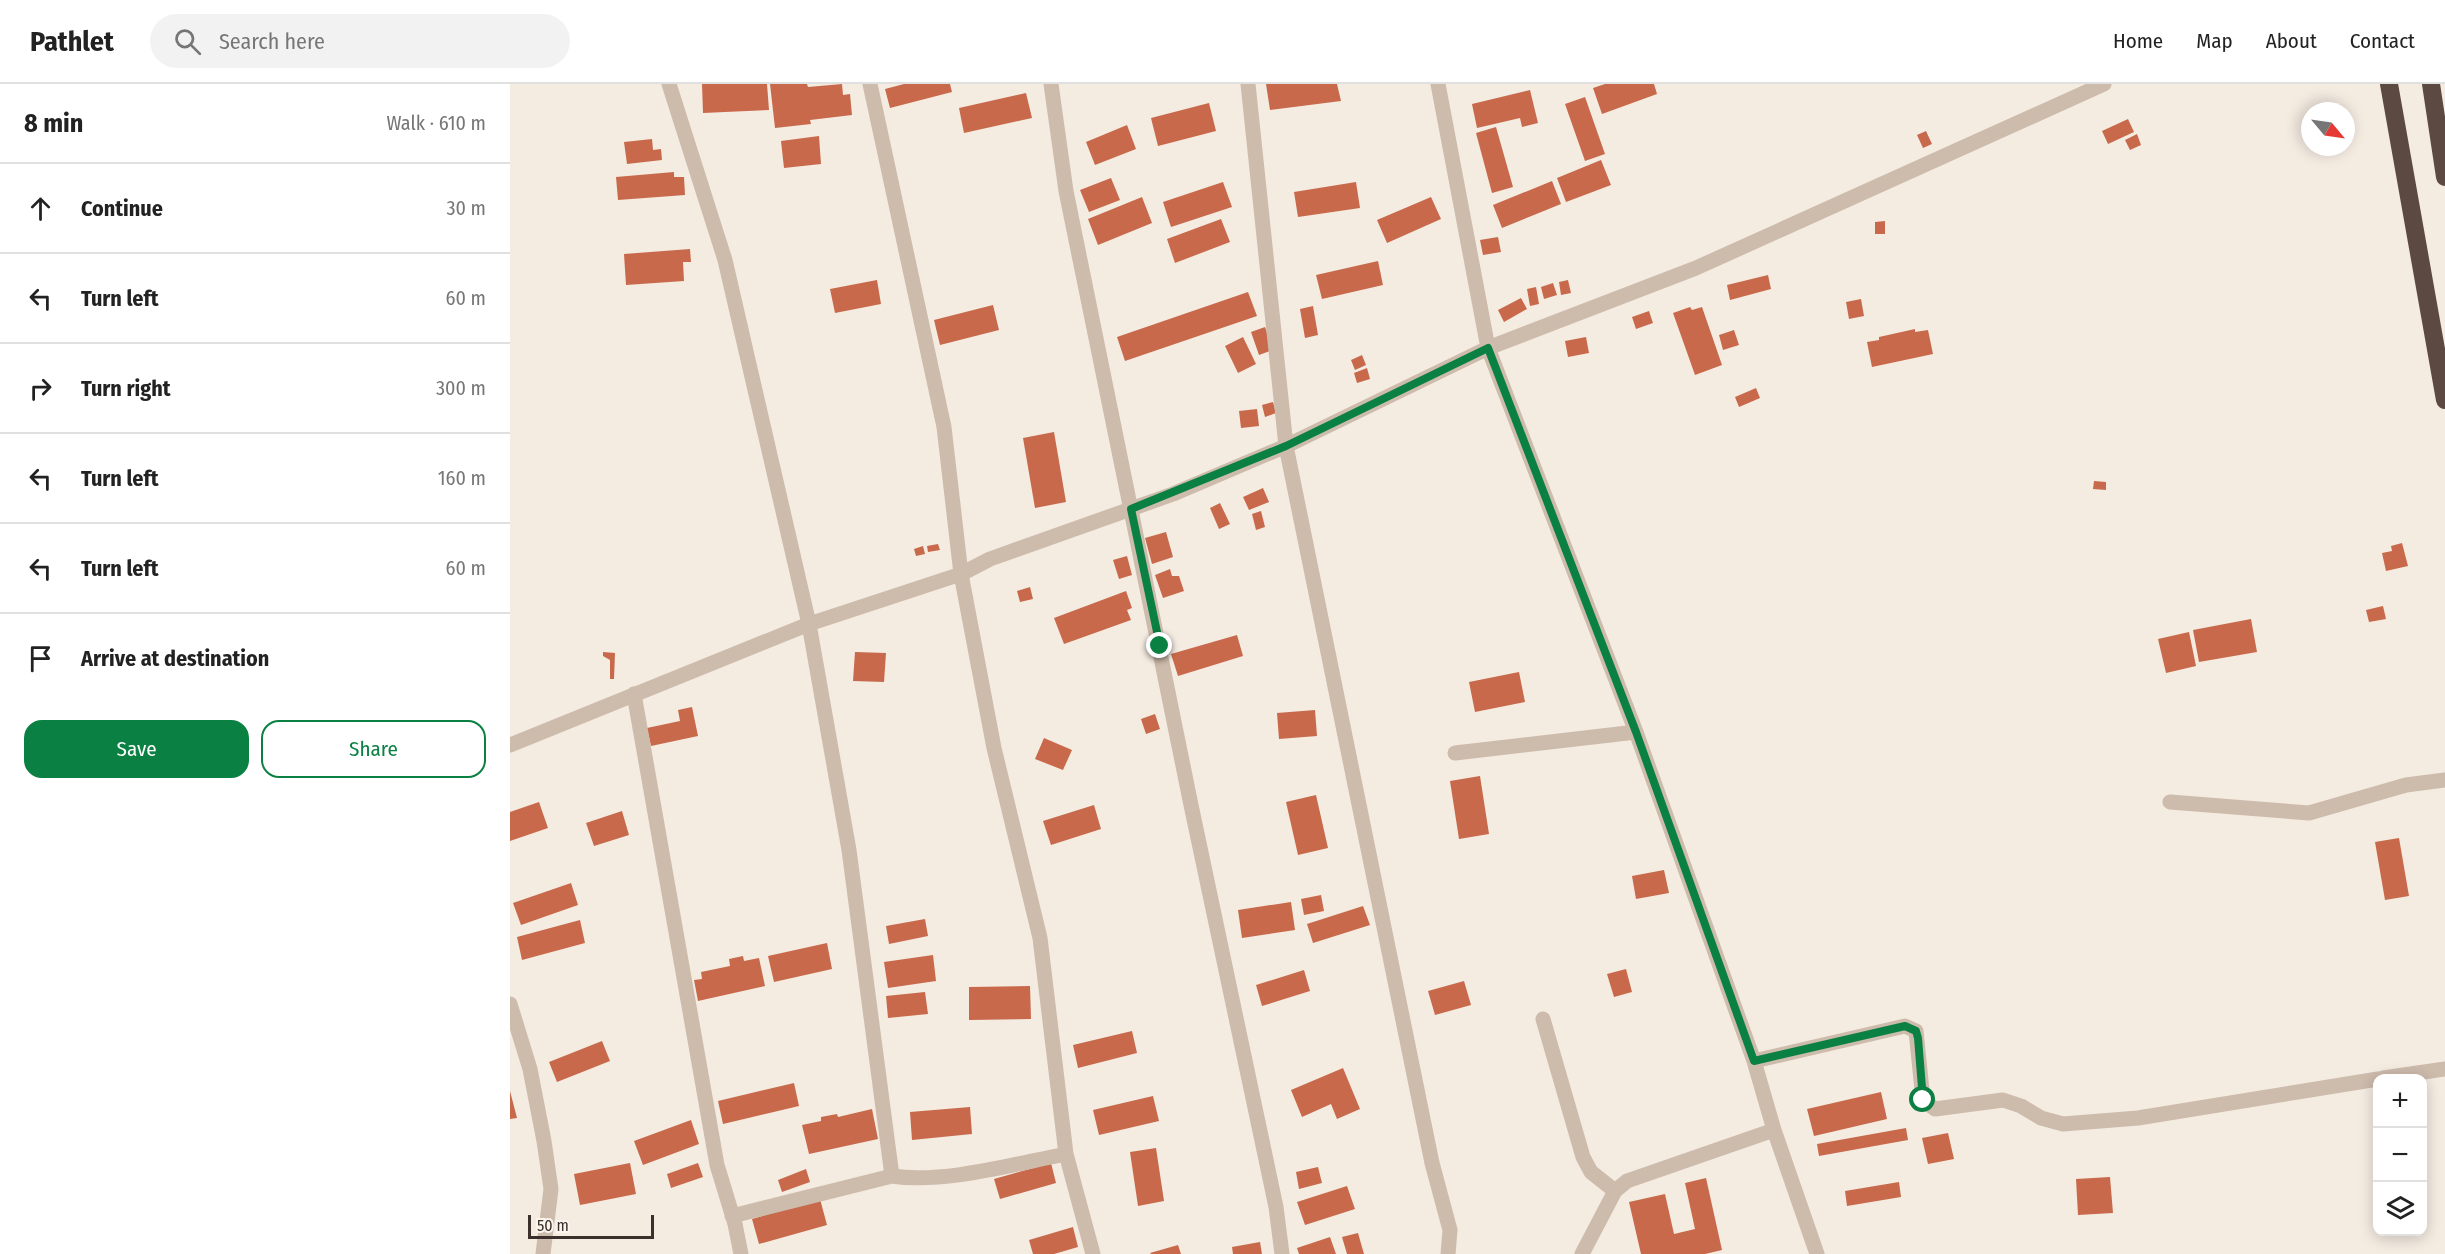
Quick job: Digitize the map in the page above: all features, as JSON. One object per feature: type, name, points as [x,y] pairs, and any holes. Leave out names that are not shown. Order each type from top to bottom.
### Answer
[{"type":"highway","points":[[2389,84],[2445,400]]},
{"type":"highway","points":[[2431,84],[2445,177]]},
{"type":"street","points":[[669,84],[725,261],[809,624],[849,850],[892,1176]]},
{"type":"street","points":[[870,84],[944,427],[961,574],[994,748],[1040,938],[1066,1154],[1094,1254]]},
{"type":"street","points":[[1051,84],[1066,191],[1276,1207],[1282,1254]]},
{"type":"street","points":[[1248,84],[1286,446],[1432,1162],[1450,1230],[1448,1254]]},
{"type":"street","points":[[1438,84],[1488,348],[1636,732],[1754,1061],[1774,1130],[1817,1254]]},
{"type":"street","points":[[510,745],[809,624],[961,574],[990,559],[1131,509],[1286,446],[1488,348],[1696,268],[2104,84]]},
{"type":"street","points":[[634,694],[717,1165],[741,1254]]},
{"type":"street","points":[[1455,753],[1636,732]]},
{"type":"street","points":[[2170,802],[2309,813],[2406,785],[2445,780]]},
{"type":"street","points":[[510,1004],[530,1069],[548,1170],[550,1189],[543,1254]]},
{"type":"street","points":[[1543,1019],[1583,1157],[1591,1172],[1615,1191]]},
{"type":"street","points":[[1754,1061],[1905,1026],[1916,1031],[1923,1100],[1935,1109],[2002,1100],[2021,1106],[2041,1118],[2062,1124],[2138,1118],[2373,1080]]},
{"type":"street","points":[[2411,1074],[2445,1069]]},
{"type":"street","points":[[1582,1254],[1615,1191],[1627,1181],[1774,1130]]},
{"type":"street","points":[[732,1216],[892,1176],[924,1178],[1066,1154]]},
{"type":"building","points":[[702,84],[767,84],[769,110],[703,113]]},
{"type":"building","points":[[770,84],[807,84],[808,87],[842,84],[843,95],[850,94],[852,115],[810,120],[811,124],[775,128]]},
{"type":"building","points":[[904,84],[950,84],[952,92],[890,108],[885,89]]},
{"type":"building","points":[[1266,84],[1337,84],[1341,101],[1270,110]]},
{"type":"building","points":[[1605,84],[1654,84],[1657,94],[1602,114],[1593,88]]},
{"type":"building","points":[[1530,90],[1538,123],[1522,127],[1520,118],[1477,128],[1472,104]]},
{"type":"building","points":[[1026,93],[1032,118],[964,133],[959,108]]},
{"type":"building","points":[[1585,97],[1605,154],[1585,161],[1565,104]]},
{"type":"building","points":[[1209,103],[1216,131],[1158,146],[1151,118]]},
{"type":"building","points":[[2128,119],[2134,132],[2108,144],[2102,131]]},
{"type":"building","points":[[1127,125],[1136,149],[1095,165],[1086,142]]},
{"type":"building","points":[[1496,127],[1513,187],[1492,193],[1476,133]]},
{"type":"building","points":[[1926,131],[1932,144],[1923,148],[1917,135]]},
{"type":"building","points":[[2137,134],[2141,145],[2130,150],[2125,140]]},
{"type":"building","points":[[819,136],[821,164],[784,168],[781,141]]},
{"type":"building","points":[[652,139],[653,150],[661,149],[662,160],[627,164],[624,142]]},
{"type":"building","points":[[1601,160],[1611,185],[1566,202],[1557,178]]},
{"type":"building","points":[[674,172],[674,177],[684,177],[685,195],[618,200],[616,177]]},
{"type":"building","points":[[1111,178],[1120,200],[1089,212],[1080,190]]},
{"type":"building","points":[[1552,181],[1561,204],[1502,228],[1493,205]]},
{"type":"building","points":[[1223,182],[1232,207],[1171,227],[1163,202]]},
{"type":"building","points":[[1356,182],[1360,208],[1298,217],[1294,192]]},
{"type":"building","points":[[1142,197],[1152,223],[1098,245],[1088,219]]},
{"type":"building","points":[[1431,197],[1441,219],[1387,243],[1377,220]]},
{"type":"building","points":[[1221,219],[1230,242],[1175,263],[1167,239]]},
{"type":"building","points":[[1885,221],[1885,234],[1875,234],[1875,222]]},
{"type":"building","points":[[1498,237],[1501,252],[1483,255],[1480,240]]},
{"type":"building","points":[[690,249],[691,262],[683,262],[684,281],[626,285],[624,254]]},
{"type":"building","points":[[1378,261],[1383,285],[1322,299],[1316,275]]},
{"type":"building","points":[[1768,275],[1771,289],[1730,300],[1727,285]]},
{"type":"building","points":[[877,280],[881,304],[835,313],[830,289]]},
{"type":"building","points":[[1568,280],[1571,293],[1561,295],[1559,282]]},
{"type":"building","points":[[1553,283],[1557,295],[1544,299],[1541,287]]},
{"type":"building","points":[[1536,287],[1539,304],[1530,306],[1527,289]]},
{"type":"building","points":[[1248,292],[1257,316],[1125,361],[1117,337]]},
{"type":"building","points":[[1521,298],[1527,309],[1504,322],[1498,310]]},
{"type":"building","points":[[1861,299],[1864,316],[1849,319],[1846,302]]},
{"type":"building","points":[[993,305],[999,330],[940,345],[934,320]]},
{"type":"building","points":[[1313,306],[1318,335],[1305,338],[1300,309]]},
{"type":"building","points":[[1690,307],[1692,310],[1702,307],[1722,365],[1695,375],[1673,313]]},
{"type":"building","points":[[1649,311],[1653,323],[1636,329],[1632,317]]},
{"type":"building","points":[[1265,327],[1273,350],[1259,355],[1251,332]]},
{"type":"building","points":[[1915,329],[1915,332],[1928,330],[1933,354],[1872,367],[1867,342]]},
{"type":"building","points":[[1734,330],[1739,345],[1723,350],[1719,335]]},
{"type":"building","points":[[1243,337],[1256,364],[1238,373],[1225,346]]},
{"type":"building","points":[[1586,337],[1589,353],[1568,357],[1565,341]]},
{"type":"building","points":[[1362,355],[1366,365],[1355,370],[1351,360]]},
{"type":"building","points":[[1367,368],[1370,379],[1357,383],[1354,373]]},
{"type":"building","points":[[1756,388],[1760,398],[1739,407],[1735,397]]},
{"type":"building","points":[[1273,402],[1276,413],[1265,417],[1262,405]]},
{"type":"building","points":[[1257,409],[1259,426],[1241,428],[1239,411]]},
{"type":"building","points":[[1054,432],[1066,502],[1035,508],[1023,438]]},
{"type":"building","points":[[2094,481],[2106,482],[2106,490],[2093,489]]},
{"type":"building","points":[[1263,488],[1269,502],[1249,510],[1243,497]]},
{"type":"building","points":[[1220,503],[1230,524],[1219,529],[1210,508]]},
{"type":"building","points":[[1261,511],[1265,527],[1256,530],[1252,514]]},
{"type":"building","points":[[1166,532],[1173,557],[1152,564],[1145,538]]},
{"type":"building","points":[[2402,543],[2408,566],[2386,571],[2382,553],[2392,551],[2391,546]]},
{"type":"building","points":[[938,544],[940,550],[928,552],[927,546]]},
{"type":"building","points":[[923,546],[925,554],[916,556],[914,549]]},
{"type":"building","points":[[1127,556],[1132,575],[1119,579],[1113,560]]},
{"type":"building","points":[[1170,569],[1172,576],[1179,576],[1184,591],[1163,598],[1155,575]]},
{"type":"building","points":[[1030,587],[1033,599],[1020,602],[1017,591]]},
{"type":"building","points":[[1126,591],[1132,608],[1127,610],[1131,620],[1064,644],[1054,618]]},
{"type":"building","points":[[2383,606],[2386,619],[2369,622],[2366,610]]},
{"type":"building","points":[[2251,619],[2257,652],[2199,662],[2193,630]]},
{"type":"building","points":[[2189,632],[2196,666],[2166,673],[2158,639]]},
{"type":"building","points":[[1237,635],[1243,656],[1178,676],[1171,654]]},
{"type":"building","points":[[603,652],[615,653],[614,679],[610,679],[610,660],[603,656]]},
{"type":"building","points":[[855,652],[886,653],[884,682],[853,681]]},
{"type":"building","points":[[1519,672],[1525,702],[1475,712],[1469,682]]},
{"type":"building","points":[[692,707],[698,736],[651,746],[647,728],[680,721],[678,710]]},
{"type":"building","points":[[1315,710],[1317,736],[1279,739],[1277,713]]},
{"type":"building","points":[[1155,714],[1160,729],[1146,734],[1141,719]]},
{"type":"building","points":[[1044,738],[1072,750],[1063,770],[1035,759]]},
{"type":"building","points":[[1480,776],[1489,834],[1459,839],[1450,781]]},
{"type":"building","points":[[1316,795],[1328,848],[1298,855],[1286,802]]},
{"type":"building","points":[[539,802],[548,828],[510,841],[510,812]]},
{"type":"building","points":[[1094,805],[1101,829],[1051,845],[1043,821]]},
{"type":"building","points":[[622,811],[629,835],[594,846],[586,823]]},
{"type":"building","points":[[2399,838],[2409,896],[2385,900],[2375,842]]},
{"type":"building","points":[[1664,870],[1669,893],[1636,899],[1632,876]]},
{"type":"building","points":[[571,883],[578,905],[521,925],[513,903]]},
{"type":"building","points":[[1321,895],[1324,911],[1304,915],[1301,899]]},
{"type":"building","points":[[1291,902],[1295,930],[1242,938],[1238,910]]},
{"type":"building","points":[[1363,906],[1370,925],[1313,943],[1307,924]]},
{"type":"building","points":[[925,919],[928,936],[889,944],[886,926]]},
{"type":"building","points":[[580,920],[585,943],[522,960],[517,937]]},
{"type":"building","points":[[827,943],[832,969],[774,982],[768,956]]},
{"type":"building","points":[[933,955],[936,981],[888,988],[884,962]]},
{"type":"building","points":[[743,956],[744,961],[759,958],[765,986],[698,1001],[694,980],[702,979],[701,972],[730,966],[729,959]]},
{"type":"building","points":[[1626,969],[1632,992],[1614,997],[1607,974]]},
{"type":"building","points":[[1304,970],[1310,991],[1262,1006],[1256,985]]},
{"type":"building","points":[[1464,981],[1471,1005],[1435,1015],[1428,991]]},
{"type":"building","points":[[1030,986],[1031,1019],[969,1020],[969,987]]},
{"type":"building","points":[[925,992],[928,1014],[888,1018],[886,996]]},
{"type":"building","points":[[1132,1031],[1137,1053],[1078,1068],[1073,1045]]},
{"type":"building","points":[[602,1041],[610,1061],[557,1082],[549,1062]]},
{"type":"building","points":[[1343,1068],[1360,1109],[1337,1119],[1331,1104],[1302,1117],[1291,1090]]},
{"type":"building","points":[[794,1083],[799,1106],[723,1124],[718,1101]]},
{"type":"building","points":[[510,1091],[517,1118],[510,1119]]},
{"type":"building","points":[[1881,1092],[1887,1119],[1814,1136],[1807,1109]]},
{"type":"building","points":[[1153,1096],[1159,1121],[1099,1135],[1093,1110]]},
{"type":"building","points":[[970,1107],[972,1134],[912,1140],[910,1112]]},
{"type":"building","points":[[872,1109],[878,1139],[809,1154],[802,1125],[821,1121],[821,1117],[837,1114],[838,1117]]},
{"type":"building","points":[[691,1120],[699,1144],[643,1165],[634,1141]]},
{"type":"building","points":[[1906,1128],[1908,1140],[1819,1156],[1817,1144]]},
{"type":"building","points":[[1948,1133],[1954,1159],[1928,1164],[1922,1138]]},
{"type":"building","points":[[1156,1148],[1164,1201],[1138,1206],[1130,1152]]},
{"type":"building","points":[[630,1163],[636,1194],[580,1205],[574,1174]]},
{"type":"building","points":[[698,1163],[703,1177],[671,1188],[667,1174]]},
{"type":"building","points":[[1051,1163],[1056,1183],[1000,1199],[994,1179]]},
{"type":"building","points":[[1318,1167],[1322,1183],[1299,1189],[1296,1172]]},
{"type":"building","points":[[806,1169],[810,1182],[782,1192],[778,1180]]},
{"type":"building","points":[[2110,1177],[2113,1213],[2078,1215],[2076,1179]]},
{"type":"building","points":[[1706,1178],[1722,1250],[1705,1254],[1641,1254],[1629,1202],[1665,1194],[1674,1234],[1695,1229],[1685,1183]]},
{"type":"building","points":[[1899,1182],[1901,1197],[1847,1206],[1845,1191]]},
{"type":"building","points":[[1347,1186],[1355,1209],[1305,1225],[1297,1202]]},
{"type":"building","points":[[820,1199],[827,1225],[759,1244],[752,1219]]},
{"type":"building","points":[[1073,1227],[1078,1247],[1054,1254],[1033,1254],[1029,1240]]},
{"type":"building","points":[[1358,1233],[1364,1254],[1347,1254],[1342,1237]]},
{"type":"building","points":[[1330,1237],[1336,1254],[1299,1254],[1297,1248]]},
{"type":"building","points":[[1260,1242],[1262,1254],[1233,1254],[1232,1247]]},
{"type":"building","points":[[1178,1245],[1181,1254],[1150,1253]]},
{"type":"route","points":[[1160,646],[1131,509],[1173,494],[1286,446],[1488,348],[1636,732],[1754,1061],[1905,1026],[1913,1028],[1918,1038],[1923,1100]]}]
